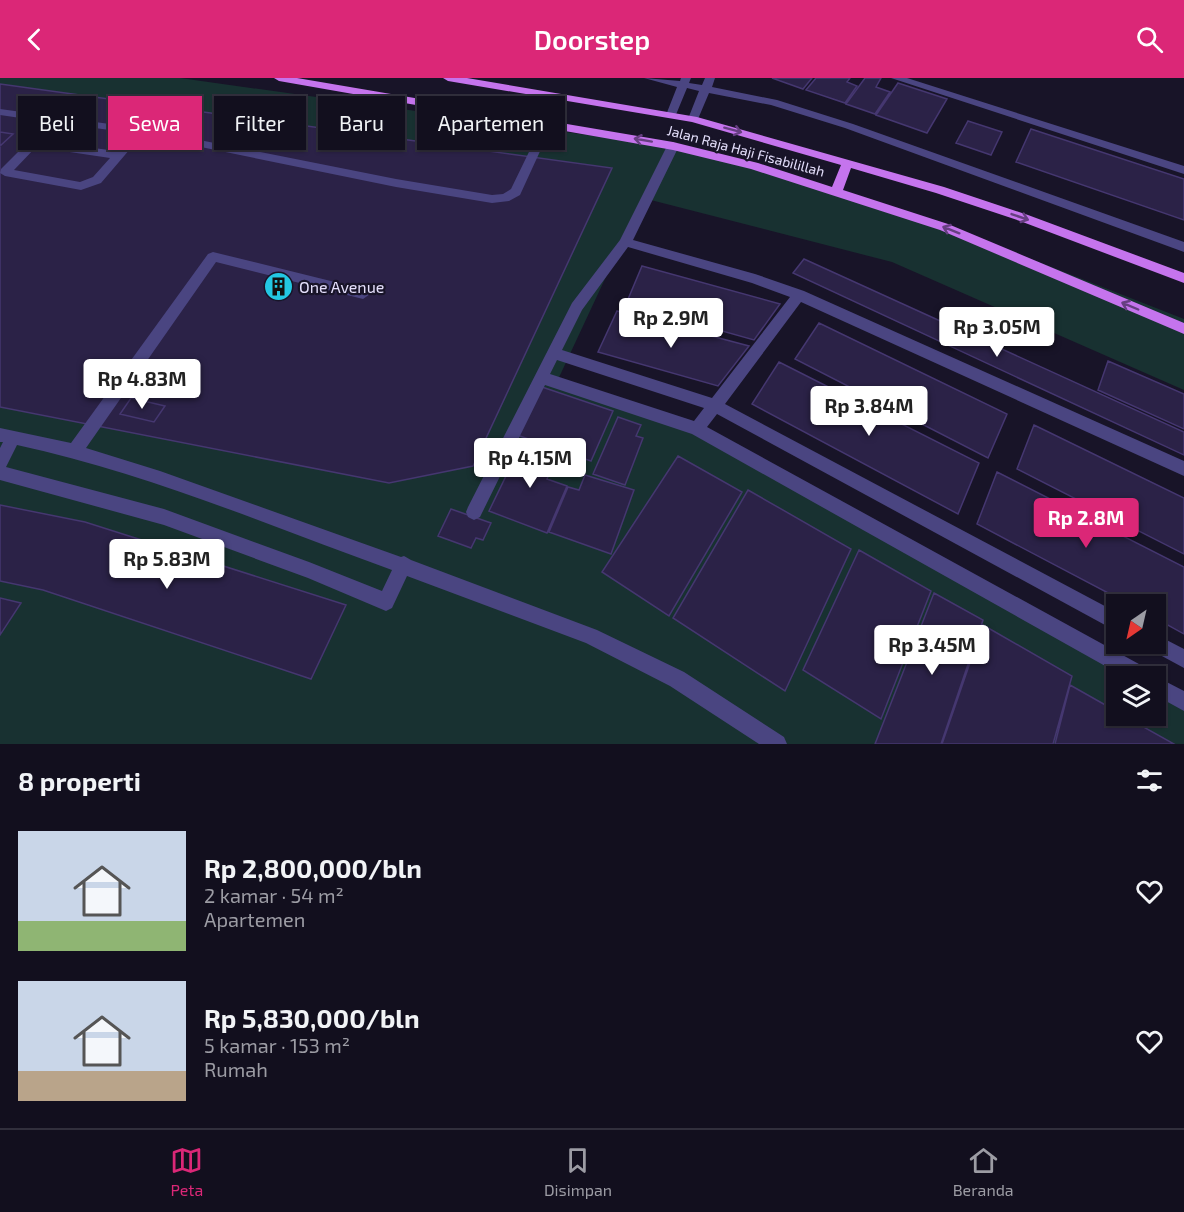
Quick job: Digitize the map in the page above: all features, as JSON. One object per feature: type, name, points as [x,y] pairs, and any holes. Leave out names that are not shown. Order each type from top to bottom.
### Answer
[{"type":"main road","name":"Jalan Raja Haji Fisabilillah","points":[[279,78],[417,101]]},
{"type":"main road","name":"Jalan Raja Haji Fisabilillah","points":[[448,78],[693,119],[848,162],[1024,218],[1184,278]]},
{"type":"main road","name":"Jalan Raja Haji Fisabilillah","points":[[565,126],[673,146],[754,166],[944,227],[1184,329]]},
{"type":"main road","points":[[836,192],[848,162]]},
{"type":"street","points":[[649,78],[708,83],[849,126],[1184,247]]},
{"type":"street","points":[[896,78],[1184,170]]},
{"type":"street","points":[[671,115],[684,81]]},
{"type":"street","points":[[693,119],[708,83]]},
{"type":"street","points":[[0,112],[18,115]]},
{"type":"street","points":[[202,144],[396,183],[492,199],[505,198],[516,192],[535,150]]},
{"type":"street","points":[[474,512],[577,307],[625,242],[673,146]]},
{"type":"street","points":[[2,174],[27,150]]},
{"type":"street","points":[[83,150],[118,155]]},
{"type":"street","points":[[2,174],[81,186],[88,185],[97,180],[122,150]]},
{"type":"street","points":[[625,242],[755,279],[799,295],[1184,469]]},
{"type":"street","points":[[75,451],[213,257],[363,294]]},
{"type":"street","points":[[697,429],[799,295]]},
{"type":"street","points":[[553,353],[716,406],[1106,617]]},
{"type":"street","points":[[540,377],[697,429],[1123,666]]},
{"type":"street","points":[[0,464],[6,436],[75,451],[404,564],[591,636],[677,679],[777,744]]},
{"type":"street","points":[[0,472],[164,517],[309,570],[386,602],[404,564]]},
{"type":"street","points":[[1166,649],[1184,659]]},
{"type":"street","points":[[1166,691],[1184,701]]},
{"type":"green space","points":[[0,78],[180,78],[318,97],[318,150],[405,150],[405,109],[417,111],[417,150],[565,150],[565,132],[666,146],[747,166],[1026,257],[1184,319],[1184,390],[892,262],[643,198],[653,176],[555,386],[693,432],[1113,666],[1106,666],[1106,726],[1166,726],[1166,696],[1184,706],[1184,744],[0,744]]},
{"type":"building","points":[[772,78],[812,78],[803,89]]},
{"type":"building","points":[[816,78],[850,78],[847,82],[857,86],[845,103],[806,90]]},
{"type":"building","points":[[865,78],[881,78],[876,87],[890,92],[875,114],[846,104]]},
{"type":"building","points":[[898,83],[947,99],[927,133],[876,115]]},
{"type":"building","name":"One Avenue","points":[[0,84],[87,96],[18,96],[18,150],[96,150],[96,97],[108,99],[108,150],[202,150],[202,112],[214,113],[214,150],[306,150],[306,126],[318,128],[318,150],[405,150],[405,140],[417,141],[417,150],[481,150],[612,168],[473,466],[389,483],[0,407]]},
{"type":"building","points":[[968,121],[1002,132],[991,155],[956,143]]},
{"type":"building","points":[[1031,129],[1184,179],[1184,220],[1016,162]]},
{"type":"building","points":[[0,132],[13,134],[0,146]]},
{"type":"building","points":[[804,259],[1184,432],[1184,455],[793,273]]},
{"type":"building","points":[[642,266],[780,304],[754,340],[626,304]]},
{"type":"building","points":[[617,311],[749,346],[718,386],[598,352]]},
{"type":"building","points":[[819,323],[1007,414],[988,458],[795,359]]},
{"type":"building","points":[[1108,361],[1184,394],[1184,429],[1098,390]]},
{"type":"building","points":[[779,362],[979,463],[958,514],[752,404]]},
{"type":"building","points":[[542,387],[613,411],[591,461],[517,435]]},
{"type":"building","points":[[131,398],[165,406],[154,422],[120,414]]},
{"type":"building","points":[[618,417],[641,425],[636,436],[643,438],[625,485],[593,474]]},
{"type":"building","points":[[1034,425],[1184,498],[1184,554],[1017,469]]},
{"type":"building","points":[[523,441],[559,453],[547,479],[567,486],[547,533],[489,511]]},
{"type":"building","points":[[678,456],[742,492],[669,616],[602,572]]},
{"type":"building","points":[[997,472],[1184,567],[1184,634],[1166,624],[1166,594],[1110,594],[977,524]]},
{"type":"building","points":[[585,475],[634,490],[611,554],[549,532],[568,487],[579,490]]},
{"type":"building","points":[[748,490],[851,549],[785,691],[673,618]]},
{"type":"building","points":[[0,505],[85,522],[346,605],[311,679],[43,590],[0,581]]},
{"type":"building","points":[[451,509],[491,523],[483,540],[476,538],[471,548],[438,536]]},
{"type":"building","points":[[859,550],[931,591],[881,719],[803,670]]},
{"type":"building","points":[[934,593],[983,620],[941,744],[875,744]]},
{"type":"building","points":[[0,598],[21,603],[0,635]]},
{"type":"building","points":[[983,625],[1072,676],[1053,744],[942,744]]},
{"type":"building","points":[[1070,685],[1106,705],[1106,726],[1142,726],[1174,744],[1055,744]]},
{"type":"place","name":"One Avenue","points":[[278,287]]}]
